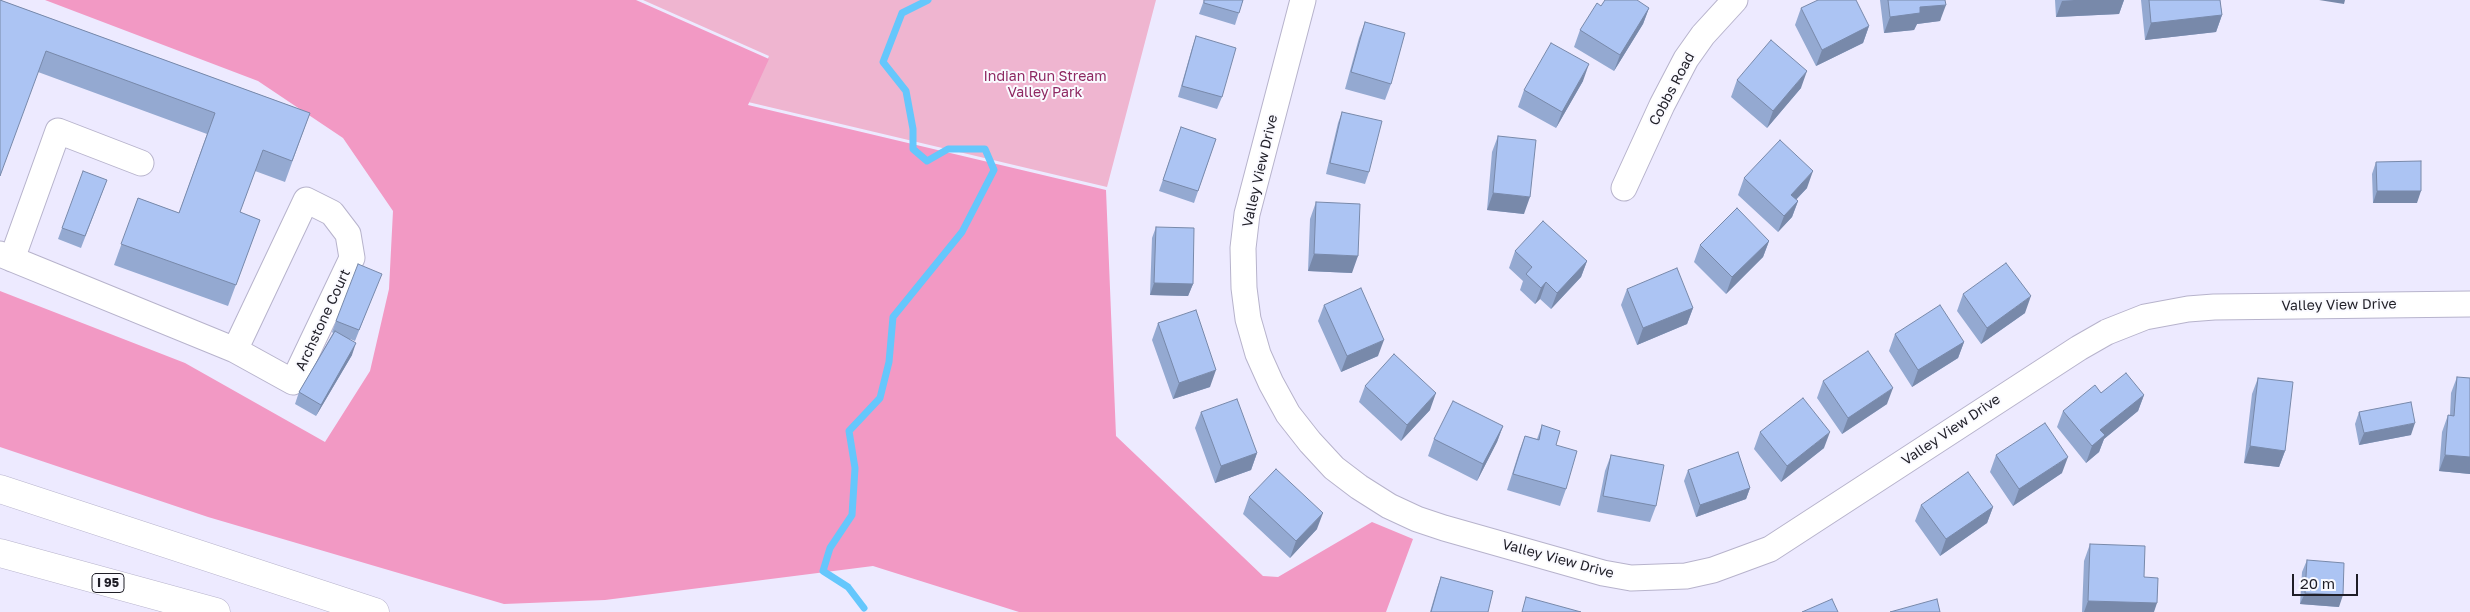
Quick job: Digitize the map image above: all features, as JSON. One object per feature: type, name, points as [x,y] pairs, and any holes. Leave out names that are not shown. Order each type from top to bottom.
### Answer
[{"type":"highway","points":[[0,489],[375,612]]},
{"type":"highway","name":"I 95","points":[[0,553],[216,612]]},
{"type":"street","name":"Valley View Drive","points":[[1303,0],[1247,214],[1243,248],[1244,288],[1248,319],[1258,354],[1271,383],[1288,414],[1334,468],[1359,488],[1389,506],[1418,520],[1603,573],[1631,578],[1686,576],[1713,570],[1770,549],[2079,348],[2107,332],[2146,318],[2188,309],[2214,307],[2470,304]]},
{"type":"street","name":"Cobbs Road","points":[[1624,188],[1662,105],[1686,59],[1703,35],[1735,0]]},
{"type":"street","points":[[6,256],[58,131],[142,163]]},
{"type":"street","name":"Archstone Court","points":[[6,256],[235,350],[293,382],[352,258],[348,234],[332,213],[306,200],[235,350]]},
{"type":"green space","name":"Indian Run Stream Valley Park","points":[[643,0],[1156,0],[1107,187],[748,102],[769,56]]},
{"type":"shaded area","points":[[45,0],[636,0],[769,59],[748,105],[1106,190],[1116,436],[1263,576],[1278,577],[1372,522],[1413,539],[1386,612],[1019,612],[873,566],[605,600],[504,604],[208,517],[0,447],[0,291],[185,363],[325,442],[370,371],[389,289],[393,211],[343,138],[258,81]]},
{"type":"building","points":[[0,0],[310,113],[292,161],[263,150],[240,212],[260,220],[236,285],[121,244],[138,198],[179,213],[215,113],[46,51],[0,176]]},
{"type":"building","points":[[1204,0],[1243,0],[1239,13],[1204,3]]},
{"type":"building","points":[[1605,0],[1637,0],[1649,8],[1620,55],[1580,30],[1597,3],[1601,6]]},
{"type":"building","points":[[1818,0],[1856,0],[1869,26],[1822,50],[1801,8]]},
{"type":"building","points":[[1888,0],[1945,0],[1946,5],[1920,7],[1920,13],[1890,17]]},
{"type":"building","points":[[2149,0],[2220,0],[2222,15],[2151,23]]},
{"type":"building","points":[[1365,22],[1405,33],[1391,84],[1351,72]]},
{"type":"building","points":[[1196,36],[1236,48],[1222,97],[1182,86]]},
{"type":"building","points":[[1771,40],[1807,71],[1773,111],[1737,80]]},
{"type":"building","points":[[1551,43],[1589,64],[1562,112],[1524,90]]},
{"type":"building","points":[[1342,112],[1382,121],[1369,172],[1330,163]]},
{"type":"building","points":[[1181,127],[1216,139],[1198,191],[1163,180]]},
{"type":"building","points":[[1498,136],[1536,140],[1530,197],[1493,193]]},
{"type":"building","points":[[1780,140],[1813,171],[1791,195],[1798,201],[1784,216],[1744,178]]},
{"type":"building","points":[[2421,161],[2421,191],[2377,191],[2376,162]]},
{"type":"building","points":[[83,171],[107,180],[85,236],[62,228]]},
{"type":"building","points":[[1316,202],[1360,204],[1358,256],[1314,254]]},
{"type":"building","points":[[1737,208],[1769,241],[1732,277],[1700,245]]},
{"type":"building","points":[[1543,221],[1587,261],[1557,293],[1546,282],[1541,288],[1526,274],[1532,267],[1515,251]]},
{"type":"building","points":[[1156,227],[1194,228],[1193,284],[1154,283]]},
{"type":"building","points":[[2006,263],[2031,296],[1987,328],[1963,294]]},
{"type":"building","points":[[358,264],[382,274],[359,330],[336,321]]},
{"type":"building","points":[[1677,268],[1693,308],[1643,328],[1627,289]]},
{"type":"building","points":[[1361,288],[1384,340],[1347,356],[1324,305]]},
{"type":"building","points":[[1940,305],[1964,342],[1918,370],[1895,334]]},
{"type":"building","points":[[1196,310],[1216,370],[1179,383],[1158,323]]},
{"type":"building","points":[[335,331],[356,343],[321,405],[299,392]]},
{"type":"building","points":[[1868,351],[1893,388],[1848,418],[1823,381]]},
{"type":"building","points":[[1394,354],[1436,393],[1407,425],[1365,386]]},
{"type":"building","points":[[2126,373],[2144,395],[2100,430],[2105,435],[2092,446],[2063,411],[2095,385],[2101,393]]},
{"type":"building","points":[[2457,377],[2470,378],[2470,457],[2445,455],[2448,415],[2454,416]]},
{"type":"building","points":[[2258,378],[2293,382],[2285,451],[2250,446]]},
{"type":"building","points":[[1803,398],[1830,432],[1787,466],[1760,432]]},
{"type":"building","points":[[1237,399],[1257,453],[1221,466],[1201,412]]},
{"type":"building","points":[[1453,401],[1503,426],[1483,464],[1434,439]]},
{"type":"building","points":[[2411,402],[2415,423],[2364,433],[2359,412]]},
{"type":"building","points":[[2045,423],[2068,457],[2019,489],[1996,455]]},
{"type":"building","points":[[1542,425],[1560,431],[1556,445],[1577,451],[1566,489],[1513,474],[1525,436],[1539,440]]},
{"type":"building","points":[[1738,452],[1750,488],[1700,505],[1688,470]]},
{"type":"building","points":[[1611,455],[1664,465],[1656,506],[1603,496]]},
{"type":"building","points":[[1276,469],[1323,513],[1296,541],[1249,497]]},
{"type":"building","points":[[1968,472],[1993,507],[1946,539],[1921,505]]},
{"type":"building","points":[[2090,544],[2145,546],[2144,577],[2158,578],[2157,603],[2088,601]]},
{"type":"building","points":[[2307,560],[2344,563],[2343,595],[2305,593]]},
{"type":"building","points":[[1441,577],[1493,591],[1488,612],[1431,612]]},
{"type":"building","points":[[1526,597],[1581,612],[1522,612]]},
{"type":"building","points":[[1832,599],[1838,612],[1802,612]]},
{"type":"building","points":[[1937,599],[1940,612],[1890,612]]},
{"type":"waterway","points":[[864,608],[848,587],[823,571],[830,548],[852,515],[855,468],[849,431],[880,398],[889,362],[893,317],[962,232],[994,170],[985,149],[948,149],[927,161],[913,149],[913,129],[906,91],[883,62],[902,13],[928,0]]}]
